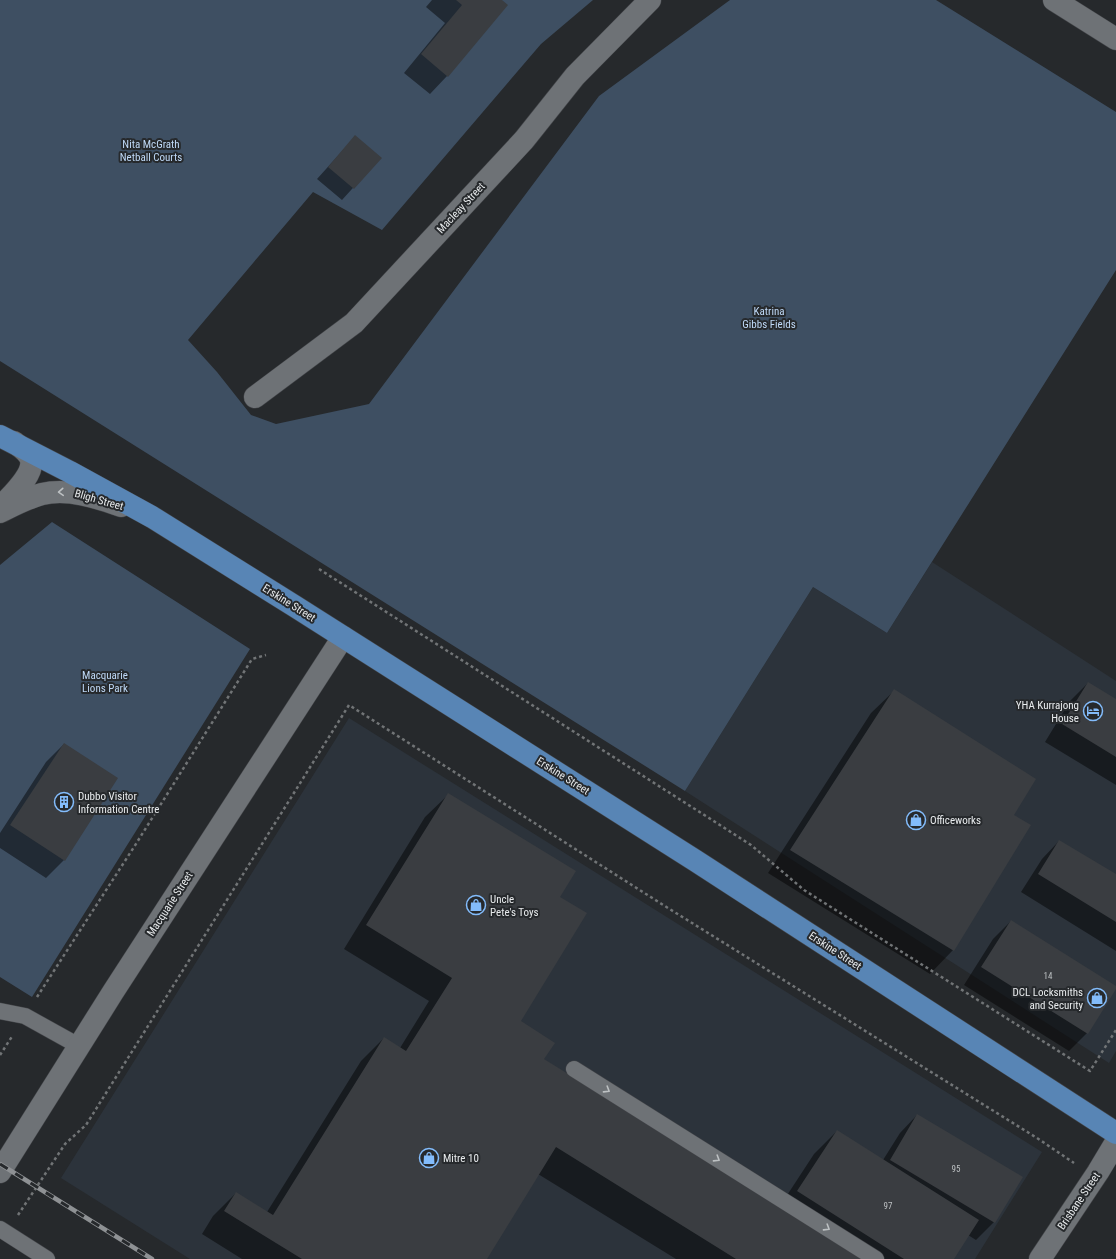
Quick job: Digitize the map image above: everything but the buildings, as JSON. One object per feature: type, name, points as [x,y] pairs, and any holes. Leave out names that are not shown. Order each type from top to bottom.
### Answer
[{"type":"highway","name":"Erskine Street","points":[[7,439],[152,517],[696,861],[1116,1133]]},
{"type":"street","name":"Macleay Street","points":[[255,396],[354,323],[524,140],[575,76],[650,0]]},
{"type":"street","points":[[1054,0],[1116,39]]},
{"type":"street","points":[[0,508],[28,475],[31,467],[31,459],[24,450],[7,439]]},
{"type":"street","name":"Bligh Street","points":[[0,512],[22,501],[43,494],[68,492],[92,497],[152,517]]},
{"type":"street","name":"Macquarie Street","points":[[0,1172],[79,1046],[343,637]]},
{"type":"street","name":"Brisbane Street","points":[[1040,1259],[1116,1142]]},
{"type":"lane","points":[[0,1011],[25,1016],[79,1046]]},
{"type":"lane","points":[[574,1069],[876,1259]]},
{"type":"lane","points":[[4,1232],[47,1259]]},
{"type":"path","points":[[319,569],[751,845],[804,890],[1090,1071],[1116,1030]]},
{"type":"path","points":[[0,1055],[134,847],[252,659],[266,655]]},
{"type":"path","points":[[4,1232],[19,1213],[65,1144],[86,1125],[349,705],[668,908],[1038,1138],[1094,1177]]},
{"type":"shaded area","points":[[932,562],[1116,681],[1116,1051],[1109,1063],[685,791],[813,587],[887,633]]},
{"type":"shaded area","points":[[349,718],[1042,1152],[975,1259],[190,1259],[61,1178]]},
{"type":"green space","name":"Katrina Gibbs Fields","points":[[0,0],[593,0],[541,44],[382,230],[313,192],[188,340],[217,372],[251,415],[276,424],[369,404],[599,96],[730,0],[936,0],[1116,112],[1116,270],[887,633],[813,587],[685,791],[0,361]]},
{"type":"green space","name":"Macquarie Lions Park","points":[[52,522],[250,649],[32,997],[0,977],[0,565]]},
{"type":"railway","points":[[0,1164],[152,1259]]},
{"type":"place","name":"YHA Kurrajong House","points":[[1093,711]]},
{"type":"place","name":"Dubbo Visitor Information Centre","points":[[64,802]]},
{"type":"place","name":"Officeworks","points":[[916,820]]},
{"type":"place","name":"Uncle Pete's Toys","points":[[476,905]]},
{"type":"place","name":"DCL Locksmiths and Security","points":[[1097,998]]},
{"type":"place","name":"Mitre 10","points":[[429,1158]]},
{"type":"park label","name":"Nita McGrath Netball Courts","points":[[151,150]]}]
